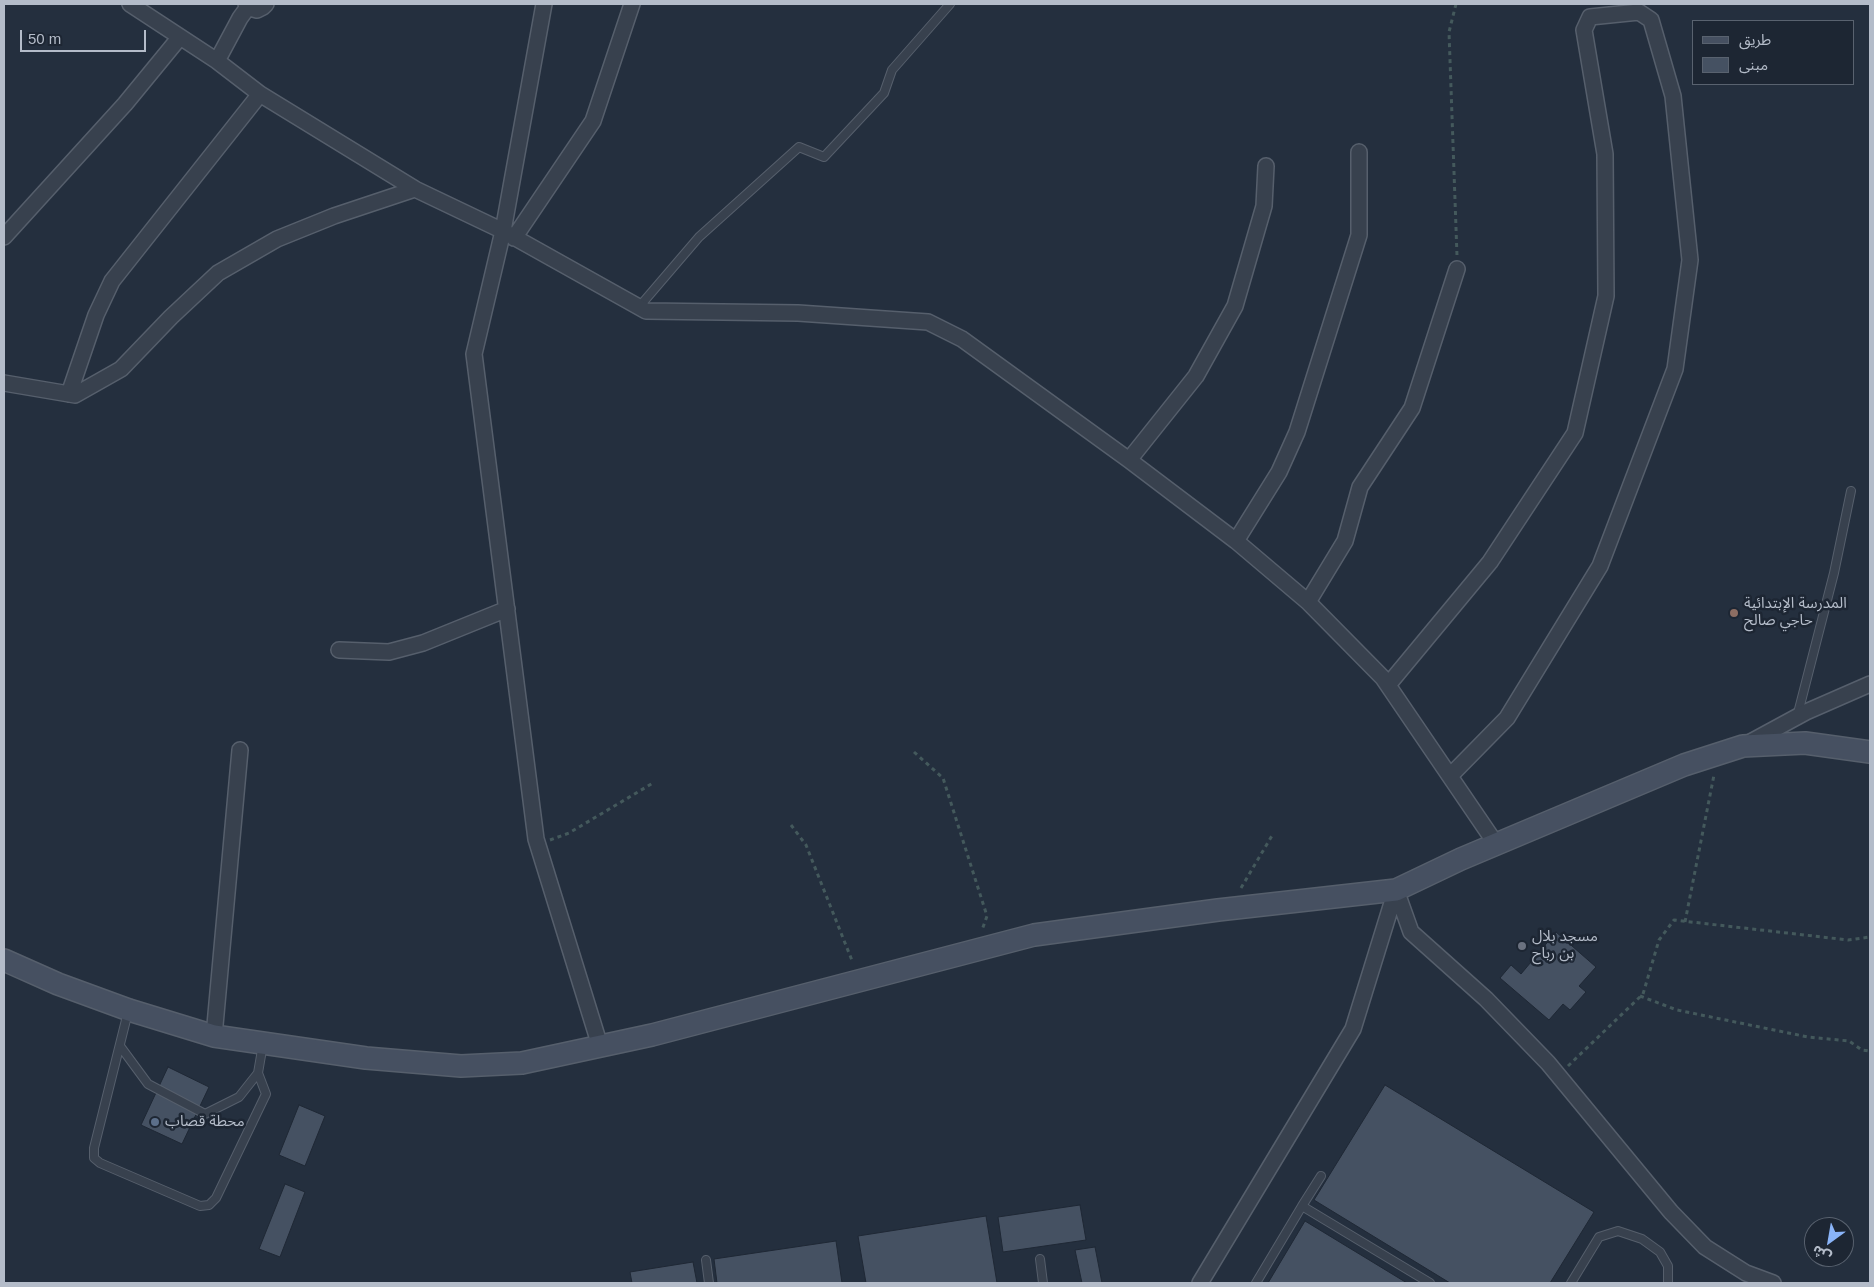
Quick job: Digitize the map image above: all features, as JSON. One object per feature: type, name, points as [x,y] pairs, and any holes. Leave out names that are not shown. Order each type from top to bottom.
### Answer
[{"type":"main road","points":[[4,960],[58,984],[129,1010],[214,1036],[366,1058],[461,1066],[522,1063],[652,1035],[1034,934],[1229,908],[1396,890],[1496,844],[1684,764],[1743,746],[1805,743],[1870,752]]},
{"type":"street","points":[[130,4],[145,8],[180,37],[260,94],[415,189],[508,234],[646,311],[798,313],[928,322],[962,339],[1129,460],[1236,541],[1308,602],[1388,685],[1496,844]]},
{"type":"street","points":[[217,62],[247,5],[257,10],[266,4]]},
{"type":"street","points":[[544,4],[508,234],[474,354],[538,844],[600,1046]]},
{"type":"street","points":[[508,234],[593,121],[632,4]]},
{"type":"street","points":[[1388,685],[1490,562],[1575,434],[1606,296],[1605,154],[1584,30],[1590,17],[1639,12],[1651,20],[1673,96],[1690,260],[1675,369],[1600,566],[1507,718],[1450,776]]},
{"type":"street","points":[[4,237],[125,104],[180,37]]},
{"type":"street","points":[[69,394],[96,315],[112,281],[260,94]]},
{"type":"street","points":[[1236,541],[1279,472],[1297,432],[1360,235],[1359,152]]},
{"type":"street","points":[[1129,460],[1196,376],[1235,306],[1264,206],[1266,166]]},
{"type":"street","points":[[4,383],[75,395],[121,369],[171,317],[218,273],[277,238],[334,216],[415,189]]},
{"type":"street","points":[[1308,602],[1346,541],[1360,487],[1412,408],[1457,269]]},
{"type":"street","points":[[339,650],[389,652],[423,643],[507,609]]},
{"type":"street","points":[[1743,746],[1797,716],[1870,684]]},
{"type":"street","points":[[214,1036],[240,750]]},
{"type":"street","points":[[1396,890],[1411,932],[1486,999],[1559,1075],[1671,1212],[1705,1247],[1746,1272],[1773,1283]]},
{"type":"street","points":[[1200,1283],[1353,1030],[1396,890]]},
{"type":"lane","points":[[638,307],[700,237],[799,146],[824,157],[884,93],[892,70],[950,4]]},
{"type":"lane","points":[[1797,716],[1834,573],[1851,492]]},
{"type":"lane","points":[[129,1010],[94,1148],[94,1158],[100,1163],[200,1206],[209,1205],[216,1198],[266,1094],[258,1073]]},
{"type":"lane","points":[[120,1046],[148,1084],[205,1114],[239,1097],[258,1073],[263,1043]]},
{"type":"lane","points":[[1256,1283],[1321,1176]]},
{"type":"lane","points":[[1302,1206],[1430,1283]]},
{"type":"lane","points":[[1571,1283],[1599,1237],[1618,1231],[1642,1239],[1660,1252],[1668,1266],[1668,1283]]},
{"type":"lane","points":[[706,1260],[709,1283]]},
{"type":"lane","points":[[1040,1260],[1043,1283]]},
{"type":"path","points":[[1456,4],[1449,32],[1457,269]]},
{"type":"path","points":[[914,752],[943,778],[984,906],[987,916],[976,950]]},
{"type":"path","points":[[1685,922],[1718,754]]},
{"type":"path","points":[[538,844],[569,833],[653,783]]},
{"type":"path","points":[[791,825],[806,845],[860,980]]},
{"type":"path","points":[[1229,908],[1273,834]]},
{"type":"path","points":[[1559,1075],[1643,994],[1659,940],[1674,920],[1848,940],[1870,937]]},
{"type":"path","points":[[1640,996],[1677,1010],[1808,1036],[1849,1040],[1862,1050],[1870,1051]]},
{"type":"building","points":[[1556,932],[1596,967],[1579,986],[1586,992],[1570,1010],[1563,1004],[1549,1020],[1500,978],[1511,965],[1521,974]]},
{"type":"building","points":[[168,1067],[209,1087],[182,1144],[141,1125]]},
{"type":"building","points":[[1385,1085],[1594,1212],[1550,1283],[1450,1283],[1314,1200]]},
{"type":"building","points":[[299,1105],[325,1116],[305,1166],[279,1155]]},
{"type":"building","points":[[285,1184],[305,1192],[280,1257],[259,1249]]},
{"type":"building","points":[[1080,1205],[1086,1240],[1003,1252],[998,1217]]},
{"type":"building","points":[[986,1216],[997,1283],[866,1283],[858,1236]]},
{"type":"building","points":[[1305,1221],[1407,1283],[1268,1283]]},
{"type":"building","points":[[836,1241],[842,1283],[717,1283],[714,1259]]},
{"type":"building","points":[[1095,1247],[1102,1283],[1082,1283],[1075,1250]]},
{"type":"building","points":[[693,1262],[697,1283],[632,1283],[630,1272]]},
{"type":"place","name":"المدرسة الإبتدائية حاجي صالح","points":[[1734,613]]},
{"type":"place","name":"مسجد بلال بن رباح","points":[[1522,946]]},
{"type":"place","name":"محطة قصاب","points":[[155,1122]]}]
